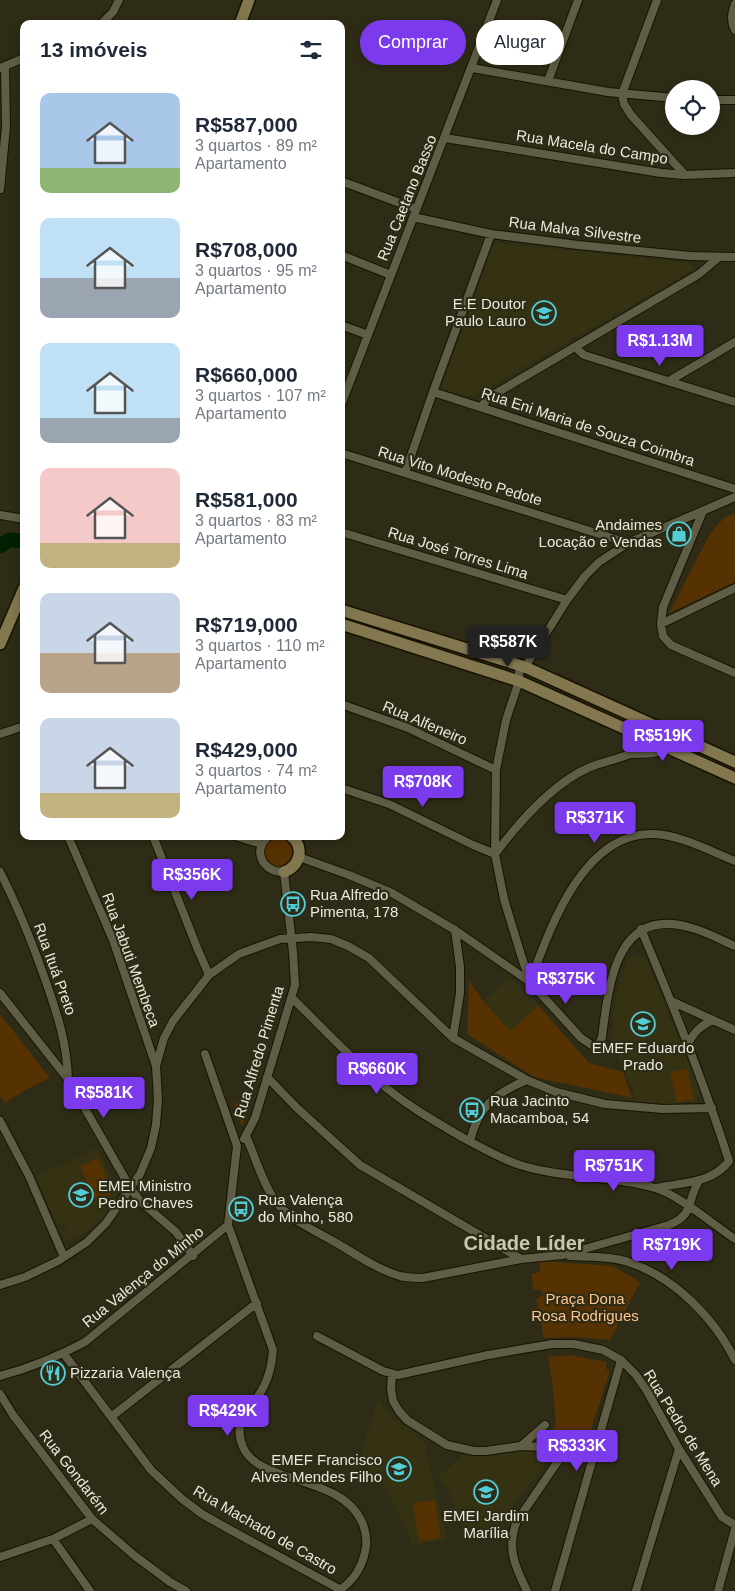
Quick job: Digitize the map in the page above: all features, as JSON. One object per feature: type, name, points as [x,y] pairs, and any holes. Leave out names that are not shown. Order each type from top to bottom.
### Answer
[{"type":"main road","points":[[242,20],[249,0]]},
{"type":"main road","points":[[0,644],[19,609]]},
{"type":"main road","points":[[345,611],[525,667],[735,762]]},
{"type":"main road","points":[[345,625],[519,681],[735,778]]},
{"type":"main road","points":[[284,872],[294,866],[299,857],[298,844],[294,840]]},
{"type":"street","points":[[105,20],[113,12],[119,0]]},
{"type":"street","name":"Rua Caetano Basso","points":[[345,393],[497,0]]},
{"type":"street","points":[[548,81],[578,0]]},
{"type":"street","points":[[657,0],[622,94],[624,104],[631,115],[685,174]]},
{"type":"street","points":[[735,4],[731,17],[735,30]]},
{"type":"street","points":[[0,189],[6,127],[2,67],[20,60]]},
{"type":"street","points":[[472,68],[622,94],[665,97]]},
{"type":"street","points":[[720,100],[735,100]]},
{"type":"street","name":"Rua Macela do Campo","points":[[445,138],[661,173],[735,173]]},
{"type":"street","points":[[345,183],[416,209]]},
{"type":"street","name":"Rua Malva Silvestre","points":[[412,218],[491,234],[578,245],[718,258],[735,257]]},
{"type":"street","points":[[405,474],[491,234]]},
{"type":"street","points":[[345,257],[391,274]]},
{"type":"street","points":[[482,406],[488,398],[699,274],[718,258]]},
{"type":"street","points":[[345,326],[368,335]]},
{"type":"street","points":[[669,381],[735,342]]},
{"type":"street","points":[[576,347],[584,355],[735,402]]},
{"type":"street","name":"Rua Eni Maria de Souza Coimbra","points":[[433,392],[482,406],[735,489]]},
{"type":"street","name":"Rua Vito Modesto Pedote","points":[[345,454],[628,543]]},
{"type":"street","points":[[530,982],[504,899],[495,854],[496,770],[506,720],[519,681],[526,676],[527,671],[525,667],[567,600],[585,576],[599,562],[628,543],[735,497]]},
{"type":"street","points":[[703,511],[663,607],[661,624],[663,636],[671,644],[735,673]]},
{"type":"street","points":[[0,516],[20,518]]},
{"type":"street","name":"Rua José Torres Lima","points":[[345,533],[567,600]]},
{"type":"street","points":[[661,624],[734,589]]},
{"type":"street","name":"Rua Alfeneiro","points":[[345,705],[408,728],[496,770]]},
{"type":"street","points":[[0,734],[20,727]]},
{"type":"street","points":[[495,854],[517,824],[559,787],[587,769],[631,754],[651,740],[659,727]]},
{"type":"street","points":[[631,754],[656,753],[669,748],[678,736]]},
{"type":"street","points":[[345,789],[389,804],[495,854]]},
{"type":"street","points":[[530,982],[557,914],[579,878],[606,849],[622,839],[636,835],[654,834],[669,836],[735,861]]},
{"type":"street","name":"Rua Jabuti Membeca","points":[[70,840],[113,940],[156,1066]]},
{"type":"street","points":[[155,840],[198,950],[210,975]]},
{"type":"street","points":[[248,840],[262,844]]},
{"type":"street","points":[[266,840],[262,844],[260,856],[263,862],[272,871],[284,872]]},
{"type":"street","points":[[299,857],[392,893],[455,930],[530,982],[580,1038],[589,1045],[599,1044],[602,1037],[615,967],[628,941],[641,929],[656,925],[675,924],[692,928],[735,946]]},
{"type":"street","name":"Rua Ituá Preto","points":[[0,872],[34,946],[53,1000],[64,1039],[68,1079]]},
{"type":"street","name":"Rua Alfredo Pimenta","points":[[238,1146],[246,1136],[255,1118],[295,985],[295,968],[284,872]]},
{"type":"street","points":[[641,929],[688,1044],[732,1161],[717,1174],[699,1181],[656,1188]]},
{"type":"street","points":[[453,1038],[460,994],[460,967],[455,930]]},
{"type":"street","points":[[0,1284],[25,1277],[64,1257],[97,1234],[131,1189],[140,1174],[151,1148],[156,1125],[158,1099],[156,1066],[164,1038],[173,1021],[210,975],[239,954],[267,943],[290,937],[331,939],[369,958],[453,1038],[527,1080],[556,1092],[605,1104],[663,1109],[712,1108]]},
{"type":"street","points":[[0,993],[68,1079],[131,1189],[140,1200],[176,1232],[193,1256]]},
{"type":"street","points":[[292,998],[383,1085],[422,1114],[492,1153],[519,1165],[545,1172],[602,1178],[656,1188],[689,1207],[735,1239]]},
{"type":"street","points":[[671,1001],[735,1030]]},
{"type":"street","points":[[688,1044],[694,1033],[701,1026],[713,1020]]},
{"type":"street","points":[[204,1054],[238,1146],[228,1225],[273,1350],[272,1364],[263,1388],[242,1418],[239,1427],[240,1438],[244,1449],[250,1458],[256,1462],[345,1499],[359,1515],[364,1527],[366,1542],[364,1559],[358,1572],[346,1586],[339,1590]]},
{"type":"street","points":[[267,1078],[360,1165],[521,1258]]},
{"type":"street","points":[[470,1141],[474,1124],[492,1099],[504,1090],[527,1080]]},
{"type":"street","points":[[0,1120],[29,1176],[64,1257]]},
{"type":"street","points":[[246,1136],[268,1186],[282,1209],[292,1217],[385,1270],[410,1278],[423,1278],[521,1258],[563,1255],[604,1258],[630,1263],[671,1284],[713,1325],[735,1360]]},
{"type":"street","points":[[563,1255],[669,1225],[680,1220],[689,1207],[691,1196],[699,1181]]},
{"type":"street","name":"Rua Valença do Minho","points":[[0,1376],[29,1368],[64,1354],[98,1333],[228,1225]]},
{"type":"street","points":[[111,1417],[257,1303]]},
{"type":"street","points":[[317,1336],[392,1374],[391,1388],[393,1400],[399,1411],[407,1420],[447,1446],[474,1451],[520,1446],[595,1451]]},
{"type":"street","name":"Rua Pedro de Mena","points":[[392,1374],[409,1373],[488,1355],[552,1344],[574,1344],[603,1350],[622,1360],[636,1375],[679,1449],[722,1516],[735,1527]]},
{"type":"street","name":"Rua Machado de Castro","points":[[64,1354],[151,1470],[182,1499],[202,1514],[339,1590]]},
{"type":"street","points":[[555,1591],[622,1360]]},
{"type":"street","name":"Rua Gondarém","points":[[0,1394],[13,1415],[92,1520],[135,1556],[170,1582],[186,1591]]},
{"type":"street","points":[[520,1446],[545,1425]]},
{"type":"street","points":[[528,1591],[520,1577],[514,1560],[511,1546],[512,1533],[517,1521],[568,1448]]},
{"type":"street","points":[[636,1591],[679,1449]]},
{"type":"street","points":[[0,1558],[53,1539],[92,1520]]},
{"type":"street","points":[[718,1591],[735,1527]]},
{"type":"street","points":[[53,1539],[90,1591]]},
{"type":"shaded area","name":"E.E Doutor Paulo Lauro","points":[[498,243],[690,263],[695,269],[472,397],[444,389],[442,386],[492,249]]},
{"type":"shaded area","name":"EMEF Eduardo Prado","points":[[632,956],[642,957],[648,963],[699,1089],[700,1094],[694,1102],[667,1104],[637,1102],[614,1045],[612,1032],[616,994],[626,962]]},
{"type":"shaded area","points":[[509,976],[538,1005],[510,1030],[483,1001]]},
{"type":"shaded area","name":"EMEI Ministro Pedro Chaves","points":[[98,1148],[118,1192],[116,1199],[100,1220],[82,1235],[73,1240],[66,1241],[61,1232],[67,1230],[63,1223],[57,1225],[36,1176]]},
{"type":"shaded area","name":"EMEF Francisco Alves Mendes Filho","points":[[378,1397],[390,1415],[424,1440],[447,1539],[411,1546],[408,1533],[383,1484],[359,1460]]},
{"type":"shaded area","name":"EMEI Jardim Marília","points":[[515,1452],[534,1452],[543,1455],[547,1461],[496,1526],[463,1532],[450,1493],[438,1477],[463,1455],[487,1456]]},
{"type":"green space","points":[[735,514],[735,582],[669,613],[711,532],[725,517]]},
{"type":"green space","points":[[345,616],[474,656],[473,659],[345,620]]},
{"type":"green space","points":[[269,840],[289,840],[294,846],[294,858],[285,867],[273,867],[264,858],[264,846]]},
{"type":"green space","points":[[469,980],[483,1001],[510,1030],[538,1005],[589,1063],[623,1072],[632,1098],[534,1077],[467,1034]]},
{"type":"green space","points":[[0,1014],[50,1078],[27,1089],[5,1103],[0,1096]]},
{"type":"green space","points":[[687,1069],[694,1099],[677,1103],[670,1072]]},
{"type":"green space","points":[[244,1098],[249,1099],[250,1103],[242,1126],[237,1117],[234,1104]]},
{"type":"green space","points":[[98,1158],[113,1193],[96,1201],[80,1166]]},
{"type":"green space","name":"Praça Dona Rosa Rodrigues","points":[[539,1261],[613,1266],[640,1282],[610,1340],[576,1337],[544,1338],[536,1299],[543,1295],[540,1289],[534,1290],[531,1274],[540,1272]]},
{"type":"green space","points":[[570,1355],[606,1362],[606,1369],[610,1371],[587,1442],[557,1442],[557,1439],[542,1439],[556,1426],[548,1357]]},
{"type":"green space","points":[[435,1500],[441,1538],[419,1542],[413,1503]]},
{"type":"waterway","points":[[0,546],[9,540],[20,541]]},
{"type":"place","name":"E.E Doutor Paulo Lauro","points":[[544,313]]},
{"type":"place","name":"Andaimes Locação e Vendas","points":[[679,534]]},
{"type":"place","name":"Rua Alfredo Pimenta, 178","points":[[293,904]]},
{"type":"place","name":"EMEF Eduardo Prado","points":[[643,1024]]},
{"type":"place","name":"Rua Jacinto Macamboa, 54","points":[[472,1110]]},
{"type":"place","name":"EMEI Ministro Pedro Chaves","points":[[81,1195]]},
{"type":"place","name":"Rua Valença do Minho, 580","points":[[241,1209]]},
{"type":"place","name":"Pizzaria Valença","points":[[53,1373]]},
{"type":"place","name":"EMEF Francisco Alves Mendes Filho","points":[[399,1469]]},
{"type":"place","name":"EMEI Jardim Marília","points":[[486,1492]]},
{"type":"district","name":"Cidade Líder","points":[[524,1243]]}]
